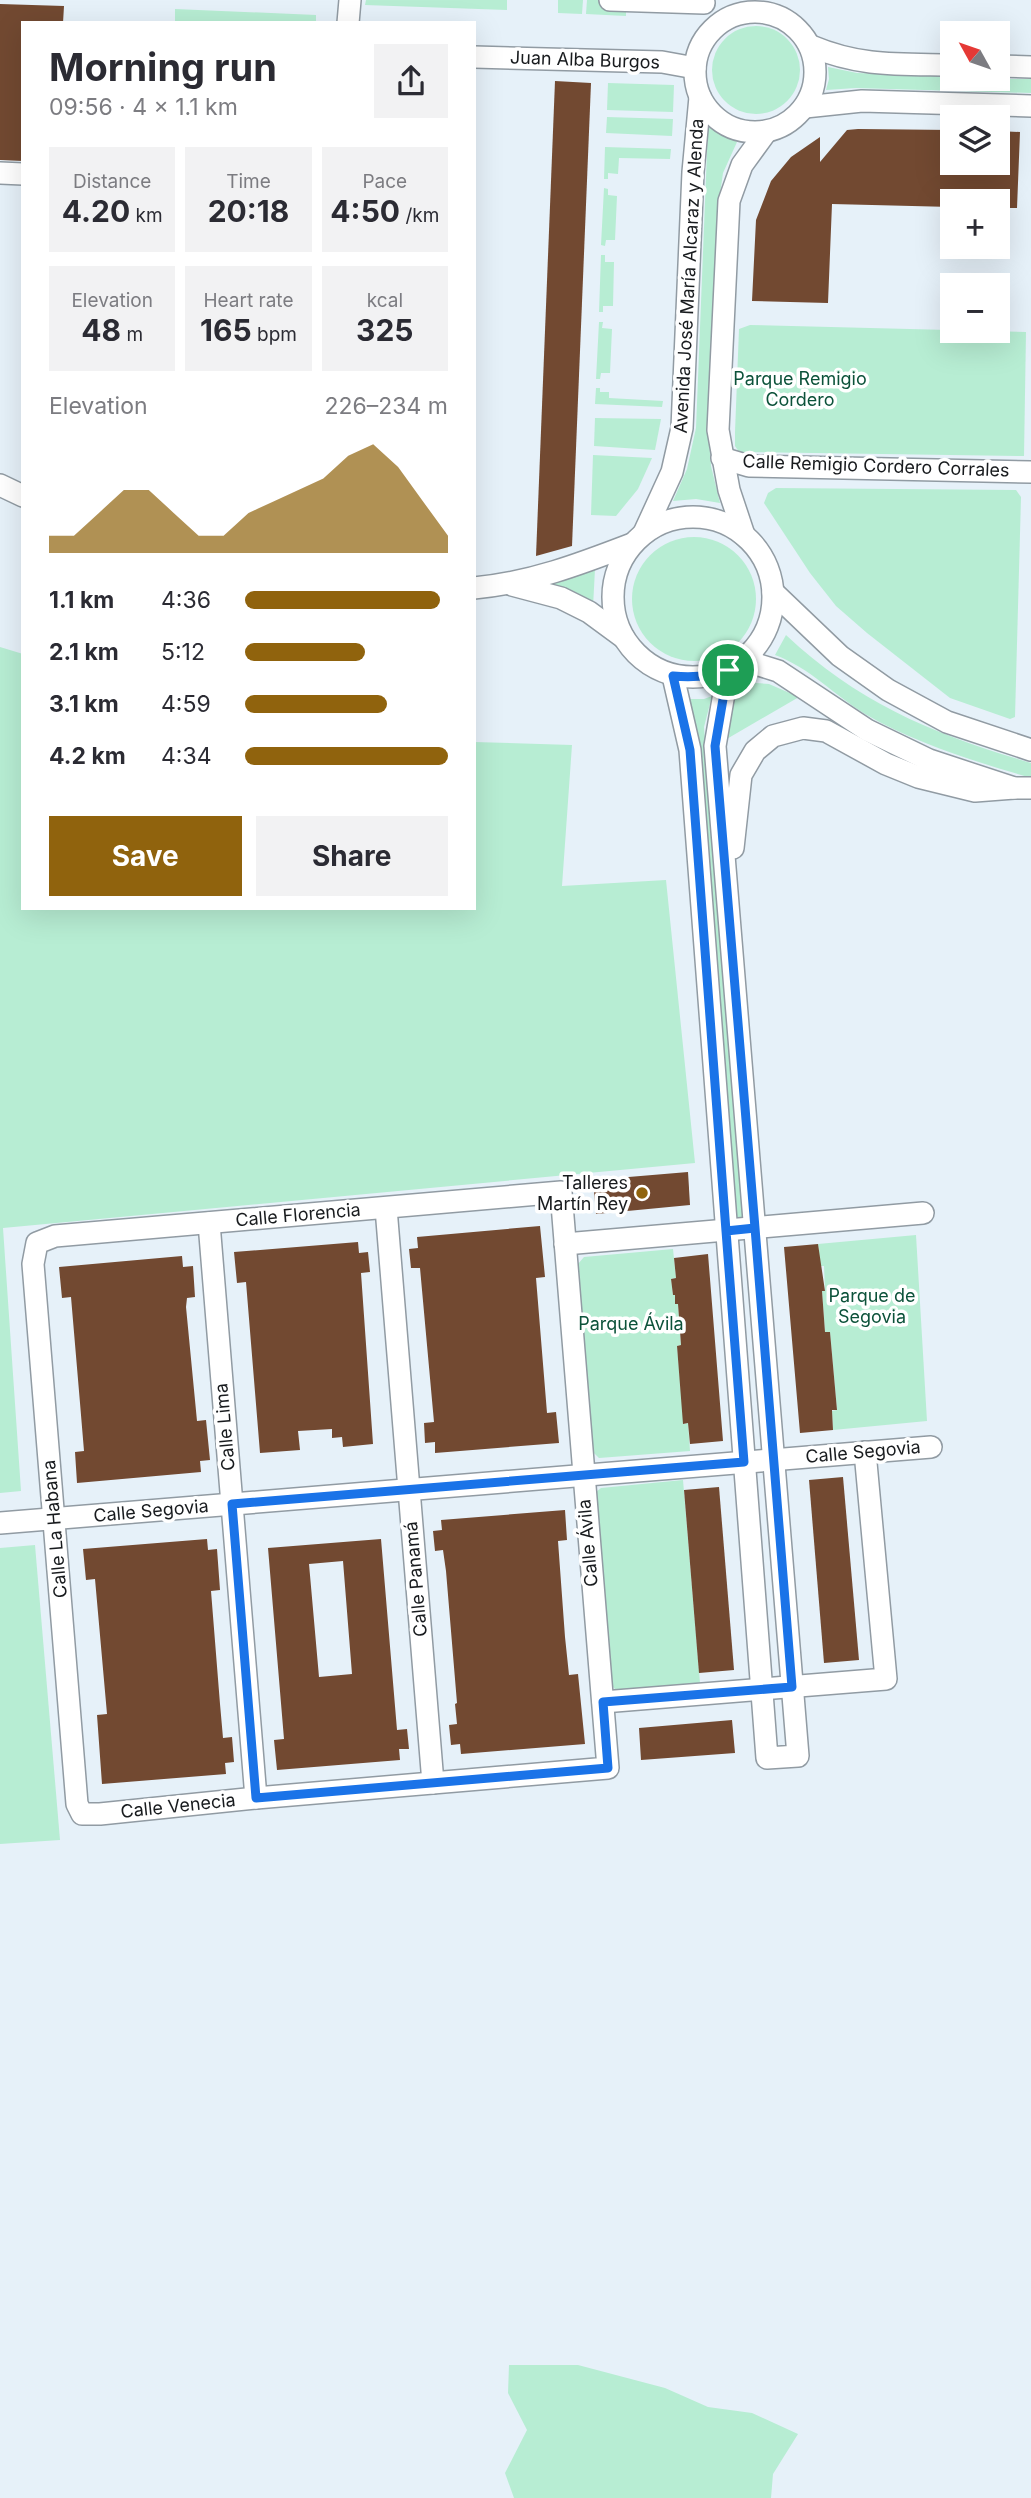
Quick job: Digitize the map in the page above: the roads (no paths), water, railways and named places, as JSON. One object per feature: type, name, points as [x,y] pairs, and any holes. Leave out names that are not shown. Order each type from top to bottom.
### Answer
[{"type":"street","points":[[348,21],[350,0]]},
{"type":"street","points":[[610,0],[704,2],[710,32]]},
{"type":"street","points":[[769,7],[801,32],[811,46],[816,78],[805,107],[788,123],[766,132],[746,132],[727,126],[711,114],[700,97],[695,68],[700,49],[710,32],[723,21],[769,7]]},
{"type":"street","points":[[811,46],[836,57],[866,63],[940,65]]},
{"type":"street","name":"Juan Alba Burgos","points":[[476,57],[662,62],[695,68]]},
{"type":"street","points":[[1010,66],[1031,67]]},
{"type":"street","name":"Avenida José María Alcaraz y Alenda","points":[[638,539],[672,472],[682,428],[693,172],[700,97]]},
{"type":"street","points":[[805,107],[862,101],[1031,106]]},
{"type":"street","name":"Avenida José María Alcaraz y Alenda","points":[[744,535],[729,490],[718,430],[730,201],[742,165],[766,132]]},
{"type":"street","points":[[0,173],[21,174]]},
{"type":"street","name":"Calle Remigio Cordero Corrales","points":[[722,458],[749,466],[1031,472]]},
{"type":"street","points":[[0,485],[21,495]]},
{"type":"street","points":[[476,588],[510,585],[569,568],[638,539],[668,521],[694,517],[721,522],[744,535],[759,551],[769,570],[773,592],[771,617],[760,641],[736,665],[710,676],[691,678],[673,676],[653,667],[636,654],[622,637],[589,612],[561,598],[510,585]]},
{"type":"street","points":[[622,637],[613,612],[613,584],[622,558],[638,539]]},
{"type":"street","points":[[773,592],[840,656],[888,690],[947,722],[1031,750]]},
{"type":"street","points":[[736,665],[778,671],[867,730],[929,760],[1023,788]]},
{"type":"street","points":[[673,676],[690,750],[767,1758],[798,1756],[715,746],[736,665]]},
{"type":"street","points":[[728,895],[741,775],[755,751],[773,736],[803,728],[826,731],[886,764],[918,777],[975,791],[1023,788]]},
{"type":"street","name":"Calle Florencia","points":[[37,1243],[55,1236],[561,1192]]},
{"type":"street","name":"Calle Ávila","points":[[561,1192],[608,1768]]},
{"type":"street","name":"Calle Panamá","points":[[386,1208],[433,1783]]},
{"type":"street","points":[[565,1244],[923,1213]]},
{"type":"street","name":"Calle Lima","points":[[209,1223],[256,1798]]},
{"type":"street","name":"Calle La Habana","points":[[37,1243],[33,1264],[77,1804],[82,1814]]},
{"type":"street","name":"Calle Segovia","points":[[0,1523],[931,1447]]},
{"type":"street","points":[[603,1702],[886,1679],[865,1452]]},
{"type":"street","name":"Calle Venecia","points":[[82,1814],[608,1768]]},
{"type":"place","name":"Talleres Martín Rey","points":[[642,1193]]},
{"type":"park label","name":"Parque Remigio Cordero","points":[[800,389]]},
{"type":"park label","name":"Parque de Segovia","points":[[872,1306]]},
{"type":"park label","name":"Parque Ávila","points":[[631,1324]]}]
